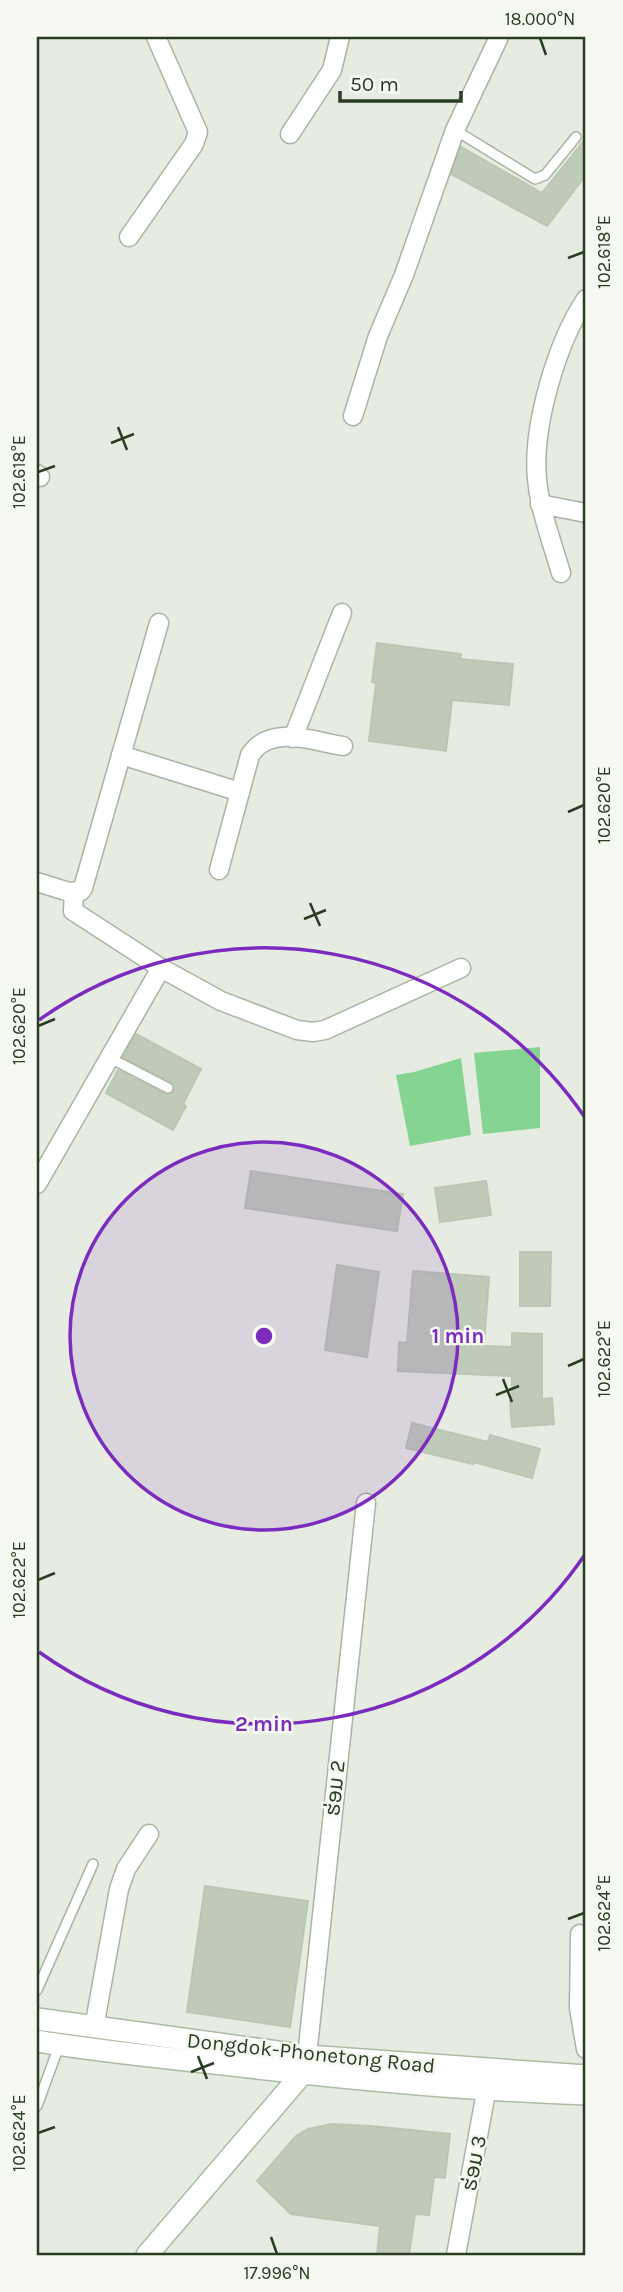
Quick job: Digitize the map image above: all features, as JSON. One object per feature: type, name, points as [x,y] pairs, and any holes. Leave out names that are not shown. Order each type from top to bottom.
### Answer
[{"type":"main road","name":"Dongdok-Phonetong Road","points":[[37,2019],[304,2065]]},
{"type":"main road","name":"Dongdok-Phonetong Road","points":[[37,2041],[489,2080],[586,2094]]},
{"type":"main road","points":[[147,2255],[304,2065]]},
{"type":"main road","name":"Dongdok-Phonetong Road","points":[[489,2080],[586,2076]]},
{"type":"street","points":[[129,237],[194,144],[198,132],[156,37]]},
{"type":"street","points":[[290,134],[332,70],[340,37]]},
{"type":"street","points":[[352,416],[378,336],[404,275],[455,130],[499,37]]},
{"type":"street","points":[[561,573],[540,504],[537,441],[554,365],[586,299]]},
{"type":"street","points":[[540,504],[586,513]]},
{"type":"street","points":[[293,738],[342,613]]},
{"type":"street","points":[[37,882],[74,893],[83,888],[159,623]]},
{"type":"street","points":[[219,870],[250,755],[256,746],[280,736],[343,746]]},
{"type":"street","points":[[121,755],[240,792]]},
{"type":"street","points":[[74,893],[73,911],[161,968],[221,1000],[278,1025],[313,1032],[340,1024],[461,968]]},
{"type":"street","points":[[37,1184],[161,968]]},
{"type":"street","name":"ຮ່ອມ 2","points":[[304,2065],[366,1503]]},
{"type":"street","points":[[94,2028],[119,1889],[126,1869],[149,1834]]},
{"type":"street","points":[[580,1934],[579,2008],[586,2049]]},
{"type":"street","name":"ຮ່ອມ 3","points":[[456,2255],[489,2080]]},
{"type":"lane","points":[[455,130],[535,179],[545,175],[576,137]]},
{"type":"lane","points":[[110,1058],[168,1088]]},
{"type":"lane","points":[[37,1990],[93,1864]]},
{"type":"lane","points":[[37,2106],[60,2045]]},
{"type":"shaded area","points":[[540,1047],[540,1128],[483,1134],[474,1053]]},
{"type":"shaded area","points":[[461,1058],[471,1135],[410,1146],[396,1075]]},
{"type":"building","points":[[586,138],[586,175],[547,226],[451,174],[461,147],[542,193]]},
{"type":"building","points":[[377,643],[461,654],[460,659],[513,664],[509,705],[452,700],[446,751],[369,741],[376,683],[372,682]]},
{"type":"building","points":[[136,1034],[201,1069],[173,1130],[106,1093],[118,1070],[165,1094],[174,1091],[171,1082],[123,1057]]},
{"type":"building","points":[[251,1171],[403,1194],[397,1231],[245,1208]]},
{"type":"building","points":[[486,1181],[491,1215],[440,1222],[435,1188]]},
{"type":"building","points":[[520,1252],[551,1252],[550,1306],[520,1306]]},
{"type":"building","points":[[337,1265],[379,1272],[367,1357],[325,1350]]},
{"type":"building","points":[[413,1271],[489,1277],[484,1346],[512,1347],[512,1333],[542,1334],[542,1399],[552,1398],[554,1424],[512,1427],[512,1376],[398,1371],[399,1342],[407,1343]]},
{"type":"building","points":[[412,1423],[488,1442],[490,1435],[540,1449],[532,1478],[474,1462],[473,1464],[406,1448]]},
{"type":"building","points":[[205,1886],[308,1901],[290,2027],[187,2012]]},
{"type":"building","points":[[332,2124],[450,2134],[445,2178],[434,2177],[429,2215],[415,2214],[409,2255],[377,2255],[380,2226],[291,2214],[257,2181],[296,2136],[308,2129]]}]
